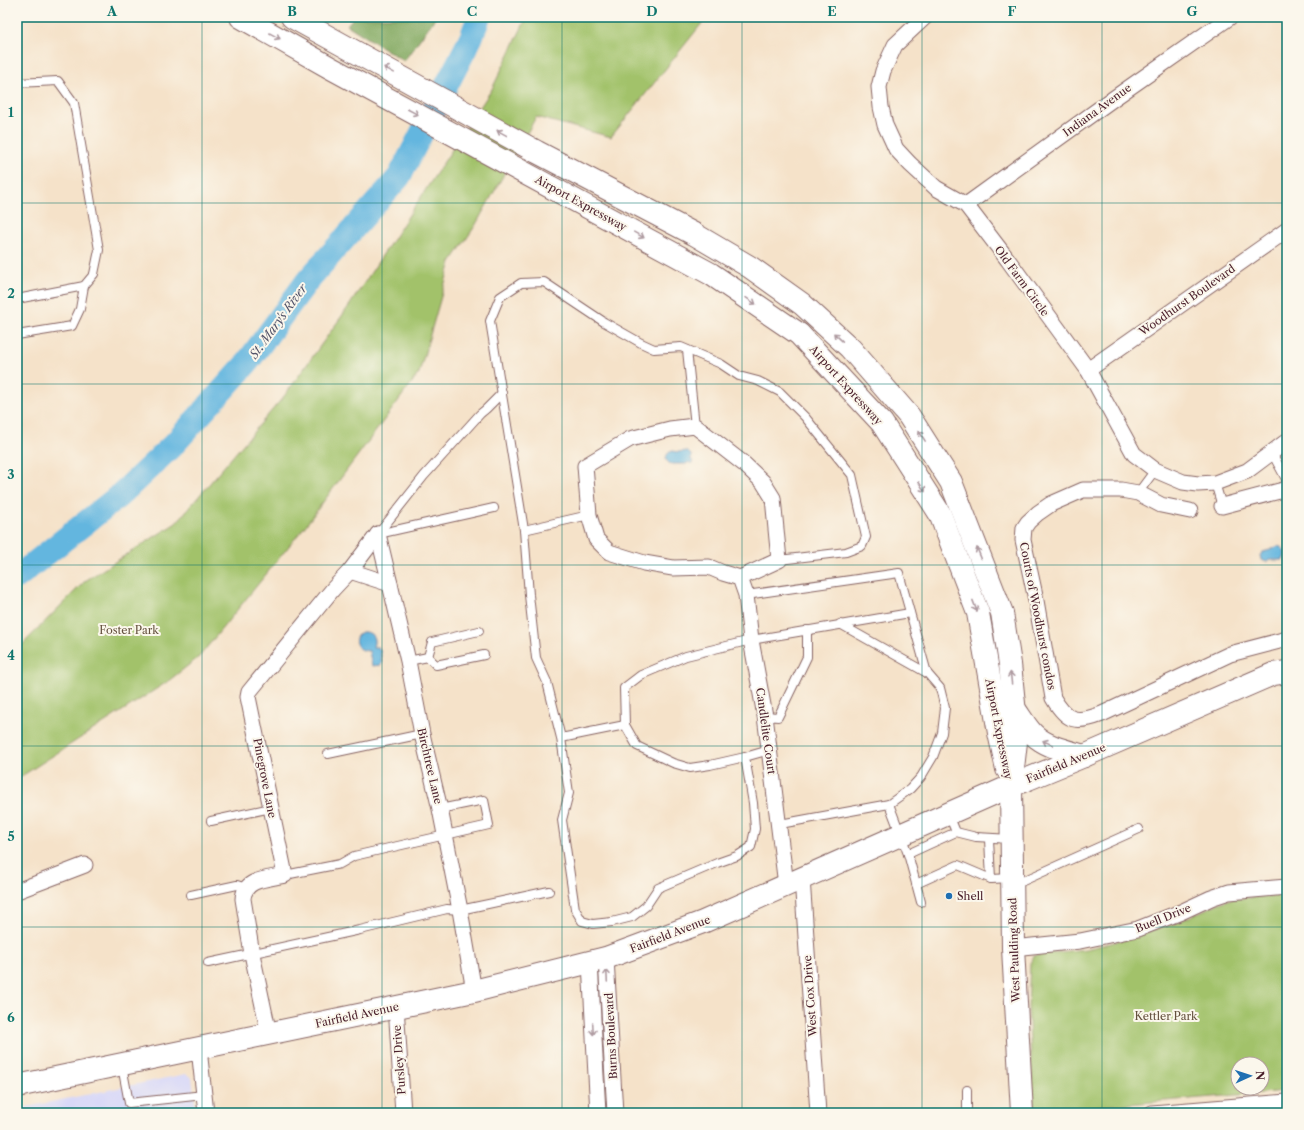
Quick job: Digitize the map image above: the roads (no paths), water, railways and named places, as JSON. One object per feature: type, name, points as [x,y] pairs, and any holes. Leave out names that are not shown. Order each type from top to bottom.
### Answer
[{"type":"main road","name":"Airport Expressway","points":[[241,17],[329,67],[712,274],[799,334],[882,423],[940,514],[978,613],[999,733],[1011,786]]},
{"type":"main road","name":"Airport Expressway","points":[[292,17],[537,152],[694,234],[750,268],[802,304],[850,348],[909,416],[951,482],[1002,613],[1017,733],[1011,786]]},
{"type":"main road","name":"Fairfield Avenue","points":[[17,1086],[199,1049],[474,990],[598,960],[703,922],[794,881],[904,845],[952,823],[1011,786],[1273,674],[1287,672]]},
{"type":"main road","points":[[1014,708],[1032,733],[1040,740],[1049,745],[1084,756]]},
{"type":"main road","name":"West Paulding Road","points":[[1011,786],[1013,948],[1022,1113]]},
{"type":"street","name":"Old Farm Circle","points":[[925,17],[896,45],[883,71],[880,87],[880,108],[885,125],[896,149],[936,188],[966,205],[1088,370],[1134,454],[1155,470],[1183,482],[1198,484],[1215,483],[1247,471],[1287,441]]},
{"type":"street","name":"Indiana Avenue","points":[[966,205],[1230,17]]},
{"type":"street","name":"Woodhurst Boulevard","points":[[1088,370],[1287,230]]},
{"type":"street","points":[[695,426],[744,464],[763,482],[773,498],[779,560],[740,578],[708,567],[673,568],[644,563],[608,552],[596,539],[589,515],[585,466],[630,439],[670,429],[695,426]]},
{"type":"street","points":[[1222,506],[1287,489]]},
{"type":"street","name":"Courts of Woodhurst condos","points":[[1190,511],[1162,505],[1138,493],[1121,490],[1083,490],[1051,504],[1038,513],[1024,528],[1023,540],[1035,595],[1053,698],[1063,713],[1072,719],[1087,720],[1230,654],[1287,639]]},
{"type":"street","name":"Pinegrove Lane","points":[[285,875],[248,697],[249,692],[333,589],[350,571],[378,534]]},
{"type":"street","name":"Birchtree Lane","points":[[378,534],[408,661],[422,734],[440,809],[474,990]]},
{"type":"street","points":[[350,571],[390,584]]},
{"type":"street","name":"Candlelite Court","points":[[740,578],[746,595],[751,640],[765,716],[780,824],[794,881]]},
{"type":"street","points":[[17,891],[85,865]]},
{"type":"street","points":[[269,1034],[252,954],[243,899],[246,888],[252,882],[285,875]]},
{"type":"street","name":"West Cox Drive","points":[[794,881],[818,1113]]},
{"type":"street","name":"Buell Drive","points":[[1013,948],[1080,941],[1138,929],[1181,912],[1210,898],[1229,892],[1287,887]]},
{"type":"street","name":"Burns Boulevard","points":[[598,960],[598,1113]]},
{"type":"street","name":"Burns Boulevard","points":[[598,960],[615,1113]]},
{"type":"street","name":"Pursley Drive","points":[[396,1006],[403,1113]]},
{"type":"street","points":[[199,1049],[206,1113]]},
{"type":"street","points":[[1152,1113],[1287,1102]]},
{"type":"lane","points":[[17,83],[58,81],[74,103],[99,250],[94,274],[84,286],[80,309],[72,326],[17,335]]},
{"type":"lane","points":[[745,757],[753,803],[755,829],[751,847],[737,856],[658,888],[646,906],[632,916],[612,922],[593,924],[582,921],[575,909],[562,820],[569,793],[561,738],[548,682],[536,658],[524,530],[490,321],[500,297],[521,283],[544,282],[604,322],[641,343],[654,348],[681,347],[721,364],[739,376],[758,381],[780,392],[805,417],[852,476],[866,537],[862,546],[846,552],[779,560]]},
{"type":"lane","points":[[17,299],[84,286]]},
{"type":"lane","points":[[687,350],[695,426]]},
{"type":"lane","points":[[378,534],[424,476],[502,392]]},
{"type":"lane","points":[[1272,453],[1287,481]]},
{"type":"lane","points":[[1138,493],[1155,470]]},
{"type":"lane","points":[[1215,483],[1222,506]]},
{"type":"lane","points":[[378,534],[494,508]]},
{"type":"lane","points":[[524,530],[589,515]]},
{"type":"lane","points":[[746,595],[899,573],[928,672],[940,688],[945,708],[942,733],[933,757],[921,777],[910,789],[889,804],[780,824]]},
{"type":"lane","points":[[769,750],[696,768],[683,767],[637,746],[625,725],[624,688],[641,675],[686,656],[751,640],[910,613]]},
{"type":"lane","points":[[840,624],[928,672]]},
{"type":"lane","points":[[765,716],[778,717],[807,657],[807,630]]},
{"type":"lane","points":[[428,657],[432,642],[479,631]]},
{"type":"lane","points":[[428,657],[436,665],[484,655]]},
{"type":"lane","points":[[408,661],[428,657]]},
{"type":"lane","points":[[561,738],[625,725]]},
{"type":"lane","points":[[328,754],[422,734]]},
{"type":"lane","points":[[285,875],[340,864],[354,856],[489,825],[484,800],[440,809]]},
{"type":"lane","points":[[889,804],[904,845],[921,902]]},
{"type":"lane","points":[[211,821],[271,808]]},
{"type":"lane","points":[[904,845],[935,846],[949,839],[952,823],[976,841],[989,839],[1012,839]]},
{"type":"lane","points":[[916,884],[944,868],[957,863],[972,866],[991,879],[1012,882],[1139,830]]},
{"type":"lane","points":[[989,839],[991,879]]},
{"type":"lane","points":[[192,895],[237,885],[246,888]]},
{"type":"lane","points":[[208,963],[360,930],[446,909],[460,910],[549,891]]},
{"type":"lane","points":[[121,1065],[129,1104],[204,1095]]},
{"type":"lane","points":[[966,1090],[967,1113]]},
{"type":"water","points":[[673,451],[687,451],[691,455],[691,460],[693,461],[691,464],[689,462],[686,464],[670,464],[666,460],[666,457]]},
{"type":"water","points":[[1278,546],[1285,552],[1283,560],[1271,560],[1267,562],[1261,560],[1260,555],[1263,552]]},
{"type":"water","points":[[362,632],[369,633],[373,636],[373,647],[378,647],[380,649],[381,665],[372,666],[369,651],[361,649],[356,644],[356,638]]},
{"type":"waterway","name":"St. Mary's River","points":[[17,577],[119,496],[174,444],[246,364],[308,280],[399,177],[471,38],[479,17]]},
{"type":"place","name":"Shell","points":[[949,896]]},
{"type":"park label","name":"Foster Park","points":[[129,630]]},
{"type":"park label","name":"Kettler Park","points":[[1166,1016]]}]
